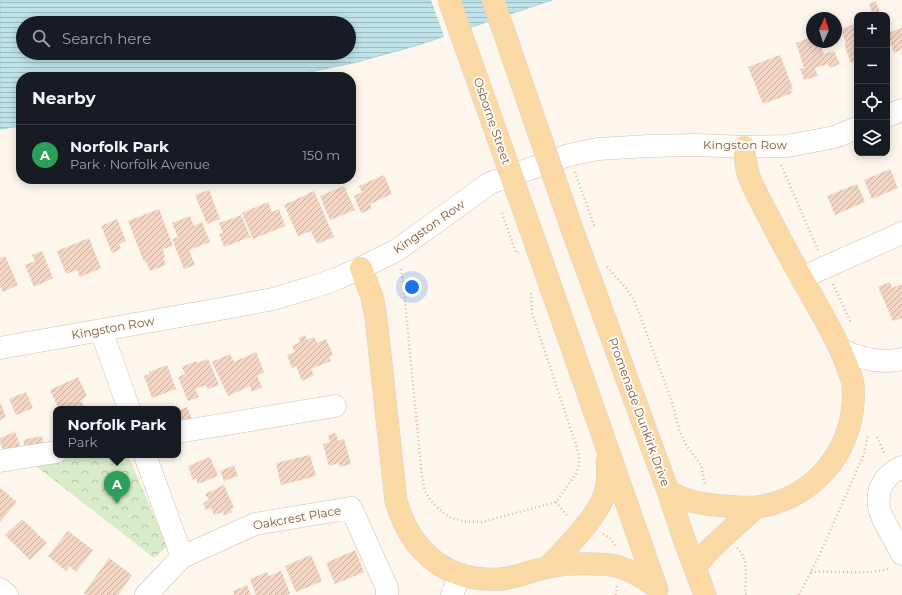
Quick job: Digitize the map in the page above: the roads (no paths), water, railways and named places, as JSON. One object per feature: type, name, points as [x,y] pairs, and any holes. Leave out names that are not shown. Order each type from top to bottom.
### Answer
[{"type":"main road","name":"Osborne Street","points":[[449,0],[606,446]]},
{"type":"main road","name":"Promenade Dunkirk Drive","points":[[493,0],[580,228],[684,539],[706,595]]},
{"type":"main road","points":[[668,491],[688,501],[706,505],[756,506],[792,496],[806,488],[819,477],[837,456],[850,426],[853,408],[853,383],[842,350],[801,278],[755,191],[747,169],[744,147]]},
{"type":"main road","points":[[362,268],[372,297],[376,318],[392,476],[396,501],[399,512],[408,531],[421,550],[435,561],[460,574],[481,579],[502,579],[523,575],[548,567],[583,565],[615,566],[635,574],[658,591]]},
{"type":"main road","points":[[548,567],[590,520],[601,503],[606,492],[607,482],[606,446]]},
{"type":"main road","points":[[606,446],[658,591]]},
{"type":"main road","points":[[695,568],[709,550],[756,506]]},
{"type":"street","points":[[890,115],[902,110]]},
{"type":"street","name":"Kingston Row","points":[[0,348],[273,299],[336,279],[362,268],[397,250],[490,183],[569,155],[598,150],[648,146],[787,146],[835,137],[854,129]]},
{"type":"street","points":[[801,278],[902,233]]},
{"type":"street","points":[[100,330],[128,406]]},
{"type":"street","points":[[842,350],[876,361],[890,362],[902,359]]},
{"type":"street","points":[[181,432],[335,406]]},
{"type":"street","points":[[0,461],[53,452]]},
{"type":"street","points":[[146,458],[182,557]]},
{"type":"street","points":[[899,560],[879,507],[879,496],[882,483],[892,472],[902,467]]},
{"type":"street","name":"Oakcrest Place","points":[[146,595],[182,557],[255,524],[351,508],[387,588],[387,595]]},
{"type":"street","points":[[452,595],[460,574]]},
{"type":"street","points":[[0,590],[7,595]]},
{"type":"water","points":[[0,0],[552,0],[418,45],[357,62],[310,72],[16,72],[16,127],[0,129]]},
{"type":"place","name":"Norfolk Park","points":[[117,504]]}]
